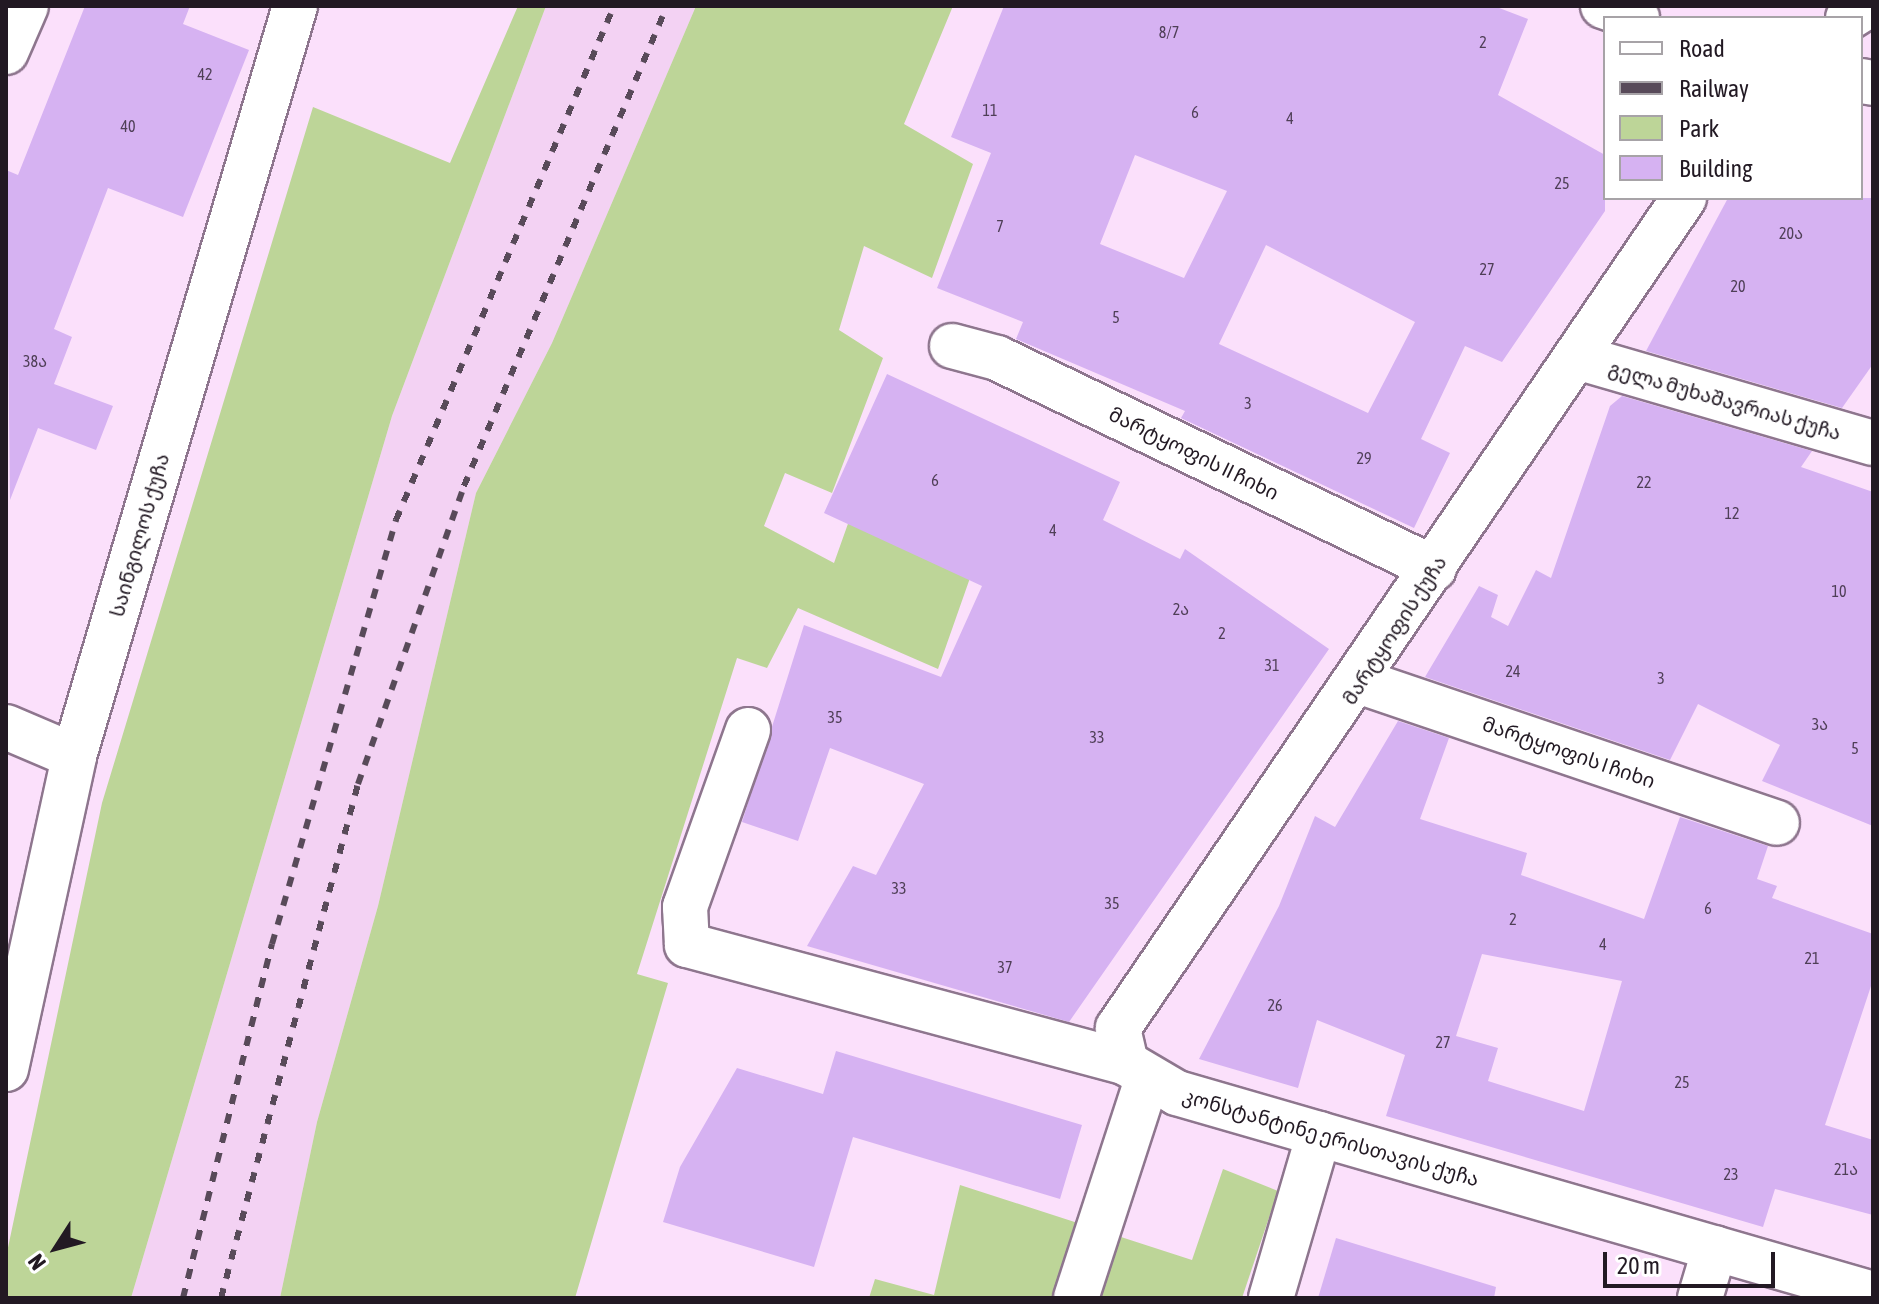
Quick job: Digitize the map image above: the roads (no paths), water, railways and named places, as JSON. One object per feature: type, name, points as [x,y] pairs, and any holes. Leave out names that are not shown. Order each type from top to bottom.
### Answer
[{"type":"street","points":[[6,52],[26,6]]},
{"type":"street","name":"საინგილოს ქუჩა","points":[[6,1069],[74,756],[295,6]]},
{"type":"street","points":[[1603,6],[1631,16]]},
{"type":"street","name":"მარტყოფის ქუჩა","points":[[1137,1070],[1118,1028],[1361,682],[1434,568],[1683,200]]},
{"type":"street","name":"მარტყოფის II ჩიხი","points":[[952,346],[997,358],[1434,568]]},
{"type":"street","name":"გელა მუხაშავრიას ქუჩა","points":[[1577,357],[1873,443]]},
{"type":"street","name":"მარტყოფის I ჩიხი","points":[[1361,682],[1777,823]]},
{"type":"street","points":[[6,727],[74,756]]},
{"type":"street","name":"კონსტანტინე ერისთავის ქუჩა","points":[[748,730],[685,907],[687,945],[1137,1070],[1177,1093],[1873,1294]]},
{"type":"street","points":[[1076,1298],[1137,1070]]},
{"type":"street","points":[[1271,1298],[1319,1134]]},
{"type":"street","points":[[1700,1298],[1715,1248]]},
{"type":"railway","points":[[183,1298],[272,944],[396,520],[614,6]]},
{"type":"railway","points":[[221,1298],[358,784],[464,486],[667,6]]}]
